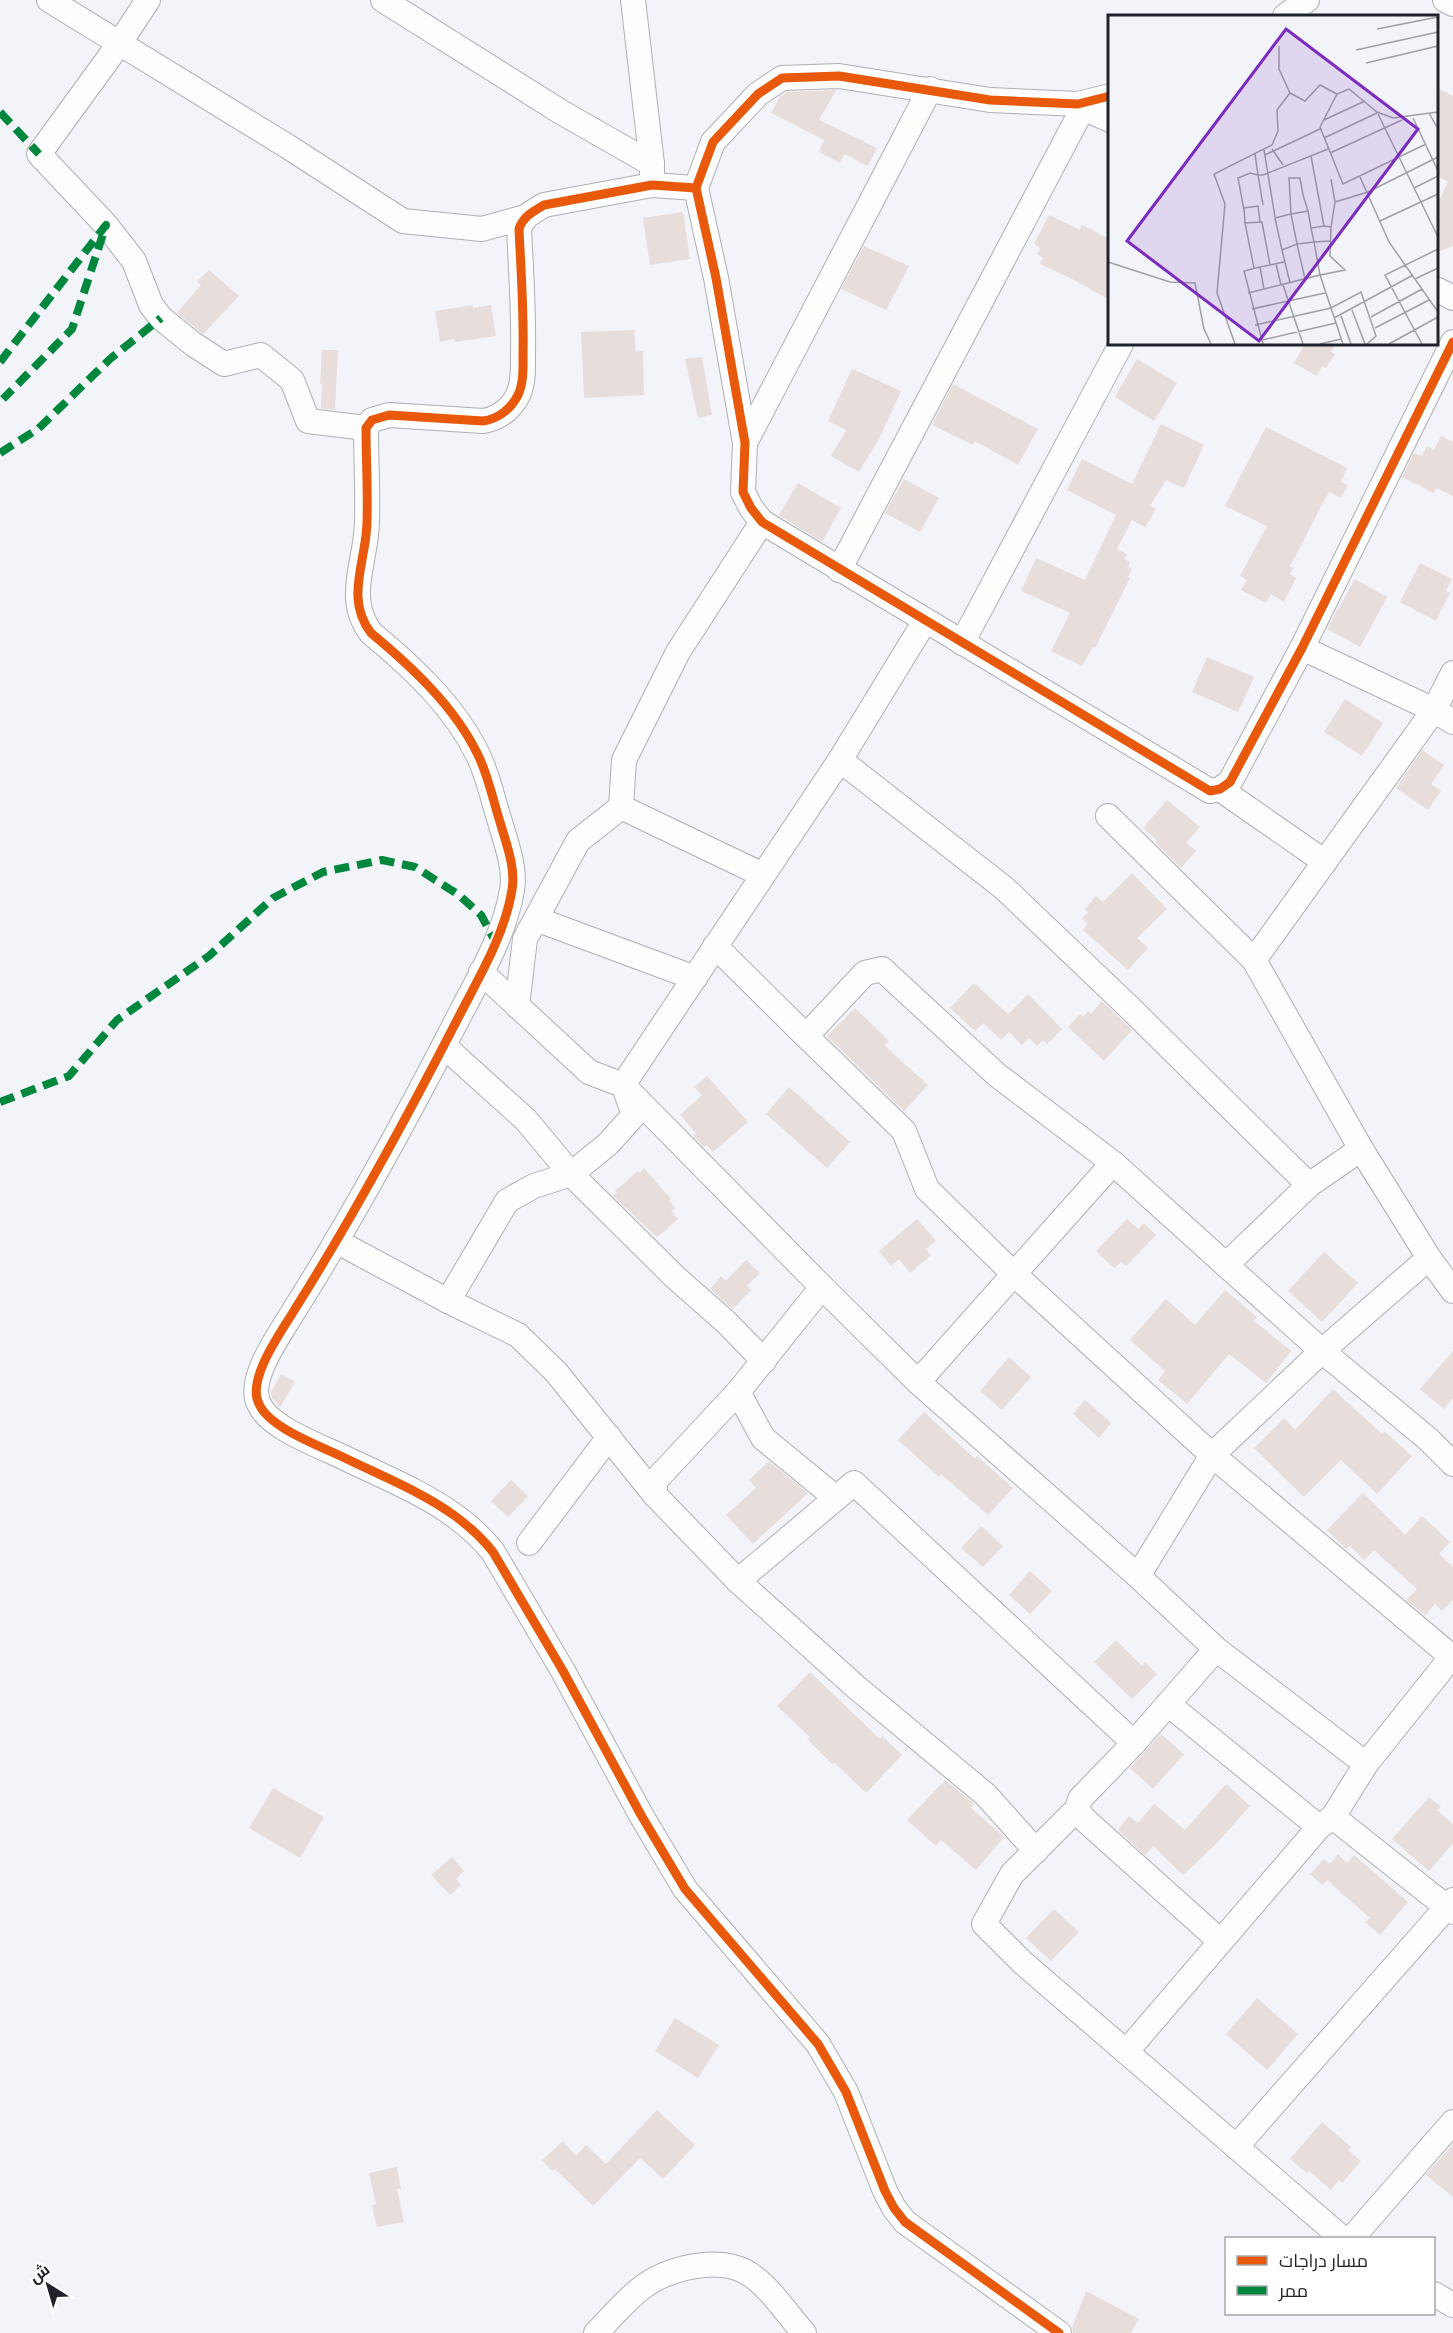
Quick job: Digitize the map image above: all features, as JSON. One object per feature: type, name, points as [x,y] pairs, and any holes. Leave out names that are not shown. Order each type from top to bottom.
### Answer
[{"type":"street","points":[[48,0],[403,220],[482,229],[525,217],[544,205],[652,174]]},
{"type":"street","points":[[148,0],[120,44],[39,154],[106,225],[134,261],[151,305],[161,318],[193,344],[224,364],[261,355],[292,380],[308,421],[366,428]]},
{"type":"street","points":[[383,0],[561,112],[652,174],[696,188]]},
{"type":"street","points":[[633,0],[652,174]]},
{"type":"street","points":[[1286,15],[1308,0]]},
{"type":"street","points":[[1300,15],[1308,0]]},
{"type":"street","points":[[1445,0],[1453,4]]},
{"type":"street","points":[[1108,119],[1081,106],[990,100],[839,76],[782,78],[758,94],[713,142],[696,188],[716,278],[745,443],[743,492],[751,508],[762,522],[1210,791],[1220,789],[1230,782],[1302,648],[1453,342]]},
{"type":"street","points":[[745,443],[930,90]]},
{"type":"street","points":[[839,570],[1081,106],[1108,97]]},
{"type":"street","points":[[525,217],[519,229],[524,331],[522,380],[519,394],[512,405],[496,417],[483,421],[389,415],[372,420],[366,428],[368,523],[357,589],[362,622],[443,702],[479,756],[507,845],[513,871],[513,890],[496,943],[408,1116],[277,1338],[258,1375],[256,1393],[259,1405],[269,1417],[288,1430],[454,1515],[479,1535],[494,1552],[563,1671],[641,1815],[686,1888],[818,2044],[846,2092],[894,2208],[905,2222],[1059,2333]]},
{"type":"street","points":[[1438,290],[1453,298]]},
{"type":"street","points":[[962,643],[1120,345]]},
{"type":"street","points":[[517,1006],[525,939],[578,841],[621,807],[624,760],[678,652],[762,522]]},
{"type":"street","points":[[623,1084],[840,760],[925,621]]},
{"type":"street","points":[[1302,648],[1444,716]]},
{"type":"street","points":[[1254,960],[1325,862],[1444,716],[1453,673]]},
{"type":"street","points":[[840,760],[1004,888],[1131,1009],[1309,1185]]},
{"type":"street","points":[[1220,789],[1325,862]]},
{"type":"street","points":[[621,807],[763,875]]},
{"type":"street","points":[[1108,816],[1254,960],[1361,1149],[1429,1258],[1453,1291]]},
{"type":"street","points":[[536,919],[695,978]]},
{"type":"street","points":[[716,946],[904,1131],[927,1189],[1014,1274],[1212,1455],[1453,1656],[1366,1764],[1326,1822],[1220,1941],[1126,2052]]},
{"type":"street","points":[[806,1036],[866,973],[882,969],[997,1075],[1113,1163],[1322,1351],[1428,1440],[1453,1464]]},
{"type":"street","points":[[481,972],[589,1072],[623,1084],[918,1382],[1138,1576],[1216,1649],[1366,1764]]},
{"type":"street","points":[[444,1046],[526,1120],[571,1174],[764,1361]]},
{"type":"street","points":[[448,1301],[507,1201],[534,1186],[571,1174],[608,1144],[634,1115],[623,1084]]},
{"type":"street","points":[[1226,1265],[1309,1185],[1361,1149]]},
{"type":"street","points":[[918,1382],[1113,1163]]},
{"type":"street","points":[[336,1241],[448,1301],[518,1335],[556,1372],[655,1495],[738,1581],[856,1687],[986,1796],[1036,1851]]},
{"type":"street","points":[[1138,1576],[1212,1455],[1322,1351],[1429,1258]]},
{"type":"street","points":[[655,1495],[655,1481],[738,1392],[822,1287]]},
{"type":"street","points":[[738,1392],[763,1438],[836,1498]]},
{"type":"street","points":[[529,1543],[609,1437]]},
{"type":"street","points":[[738,1581],[854,1483],[1134,1743]]},
{"type":"street","points":[[1216,1649],[1134,1743],[1080,1799],[1077,1809],[1012,1874],[984,1924],[1022,1962],[1341,2237]]},
{"type":"street","points":[[1168,1704],[1326,1822],[1451,1906],[1236,2147]]},
{"type":"street","points":[[1077,1809],[1084,1820],[1220,1941]]},
{"type":"street","points":[[1353,2237],[1453,2122]]},
{"type":"street","points":[[596,2333],[639,2290],[669,2273],[702,2264],[737,2268],[751,2276],[804,2333]]},
{"type":"street","points":[[1435,2295],[1453,2305]]},
{"type":"building","points":[[1438,88],[1453,96],[1453,246],[1438,252],[1438,202],[1448,182],[1438,177]]},
{"type":"building","points":[[836,90],[819,120],[877,148],[868,166],[844,154],[840,163],[819,152],[824,140],[771,113],[780,97],[787,92]]},
{"type":"building","points":[[683,212],[690,259],[650,265],[643,218]]},
{"type":"building","points":[[1049,215],[1080,230],[1082,225],[1108,238],[1108,299],[1040,264],[1043,258],[1037,254],[1040,248],[1034,244]]},
{"type":"building","points":[[864,246],[909,266],[886,310],[841,289]]},
{"type":"building","points":[[209,270],[239,296],[203,334],[177,313],[201,285],[197,281]]},
{"type":"building","points":[[473,305],[473,308],[491,305],[496,336],[440,342],[435,311]]},
{"type":"building","points":[[634,330],[636,352],[643,351],[644,395],[584,398],[581,332]]},
{"type":"building","points":[[1304,345],[1335,345],[1331,352],[1335,354],[1326,368],[1322,366],[1317,376],[1294,363]]},
{"type":"building","points":[[322,350],[338,350],[335,410],[321,408]]},
{"type":"building","points":[[702,357],[712,415],[698,418],[685,359]]},
{"type":"building","points":[[1137,359],[1177,383],[1154,421],[1115,397]]},
{"type":"building","points":[[852,369],[901,391],[879,439],[859,472],[831,456],[846,430],[828,421]]},
{"type":"building","points":[[953,384],[1038,429],[1018,465],[975,441],[973,445],[932,425]]},
{"type":"building","points":[[1161,424],[1204,445],[1184,488],[1166,480],[1150,506],[1156,509],[1145,527],[1132,520],[1117,549],[1127,554],[1124,559],[1130,562],[1128,567],[1132,568],[1128,577],[1130,578],[1095,648],[1093,647],[1082,666],[1051,651],[1070,613],[1021,591],[1036,558],[1085,580],[1116,515],[1067,490],[1082,459],[1132,484]]},
{"type":"building","points":[[1266,427],[1347,468],[1341,482],[1348,485],[1341,498],[1329,492],[1290,566],[1293,568],[1290,574],[1296,578],[1284,602],[1271,594],[1266,603],[1241,590],[1247,580],[1240,576],[1267,526],[1225,506]]},
{"type":"building","points":[[1441,436],[1453,442],[1453,496],[1437,488],[1434,493],[1402,477],[1414,453],[1422,456],[1427,446],[1434,450]]},
{"type":"building","points":[[904,479],[939,498],[920,532],[885,513]]},
{"type":"building","points":[[798,483],[841,508],[822,542],[779,515]]},
{"type":"building","points":[[1420,563],[1452,579],[1446,591],[1450,593],[1436,621],[1400,602]]},
{"type":"building","points":[[1355,579],[1387,597],[1360,647],[1327,629]]},
{"type":"building","points":[[1207,657],[1254,677],[1238,712],[1192,692]]},
{"type":"building","points":[[1345,699],[1383,723],[1362,756],[1324,732]]},
{"type":"building","points":[[1422,750],[1444,765],[1431,784],[1441,791],[1428,810],[1396,788]]},
{"type":"building","points":[[1167,800],[1200,827],[1186,843],[1196,851],[1181,868],[1155,842],[1157,840],[1143,828]]},
{"type":"building","points":[[1132,873],[1167,909],[1137,938],[1148,948],[1128,970],[1083,930],[1088,924],[1082,919],[1088,912],[1085,909],[1096,896],[1103,902]]},
{"type":"building","points":[[974,983],[1008,1014],[1028,994],[1062,1029],[1047,1044],[1043,1040],[1037,1046],[1029,1038],[1022,1045],[1009,1032],[1001,1040],[983,1023],[975,1031],[950,1008]]},
{"type":"building","points":[[1102,1001],[1132,1030],[1104,1061],[1068,1027],[1080,1014],[1083,1017],[1088,1011],[1091,1014]]},
{"type":"building","points":[[855,1008],[889,1041],[885,1046],[928,1085],[904,1111],[827,1036]]},
{"type":"building","points":[[707,1076],[748,1122],[713,1152],[693,1136],[696,1133],[680,1115],[702,1095],[694,1087]]},
{"type":"building","points":[[789,1087],[850,1142],[827,1168],[766,1114]]},
{"type":"building","points":[[644,1168],[671,1199],[669,1201],[675,1208],[671,1211],[678,1219],[657,1237],[613,1196],[617,1193],[615,1191]]},
{"type":"building","points":[[917,1219],[936,1241],[926,1249],[931,1255],[910,1273],[899,1259],[891,1266],[879,1251]]},
{"type":"building","points":[[1127,1219],[1138,1229],[1144,1223],[1156,1235],[1126,1266],[1121,1262],[1114,1268],[1096,1251]]},
{"type":"building","points":[[1324,1252],[1358,1283],[1322,1322],[1288,1291]]},
{"type":"building","points":[[746,1260],[760,1273],[747,1286],[751,1290],[733,1309],[710,1289],[721,1276],[726,1281]]},
{"type":"building","points":[[1225,1290],[1257,1317],[1254,1321],[1291,1351],[1266,1383],[1229,1354],[1187,1404],[1158,1380],[1165,1371],[1130,1340],[1166,1299],[1195,1325]]},
{"type":"building","points":[[1453,1351],[1453,1398],[1444,1409],[1420,1389]]},
{"type":"building","points":[[1009,1357],[1031,1377],[1002,1410],[980,1391]]},
{"type":"building","points":[[281,1374],[295,1382],[280,1407],[272,1398],[271,1392]]},
{"type":"building","points":[[1333,1389],[1382,1434],[1384,1431],[1412,1456],[1377,1494],[1341,1460],[1304,1497],[1254,1448],[1284,1418],[1295,1430]]},
{"type":"building","points":[[1085,1400],[1111,1423],[1099,1438],[1073,1414]]},
{"type":"building","points":[[924,1412],[975,1459],[977,1456],[1013,1488],[988,1515],[941,1474],[939,1477],[898,1440]]},
{"type":"building","points":[[769,1461],[808,1493],[753,1544],[726,1515],[756,1488],[749,1480]]},
{"type":"building","points":[[511,1480],[528,1496],[508,1517],[491,1501]]},
{"type":"building","points":[[1363,1493],[1405,1535],[1422,1516],[1450,1542],[1439,1554],[1453,1567],[1453,1600],[1442,1611],[1435,1604],[1425,1615],[1406,1600],[1417,1589],[1374,1550],[1364,1560],[1350,1546],[1346,1549],[1327,1530]]},
{"type":"building","points":[[981,1526],[1003,1546],[983,1567],[961,1548]]},
{"type":"building","points":[[1030,1571],[1052,1591],[1030,1614],[1009,1595]]},
{"type":"building","points":[[1116,1640],[1142,1666],[1145,1662],[1157,1674],[1132,1699],[1094,1662]]},
{"type":"building","points":[[810,1672],[880,1739],[882,1736],[902,1755],[866,1793],[834,1762],[832,1764],[807,1739],[810,1737],[777,1706]]},
{"type":"building","points":[[1161,1734],[1184,1754],[1153,1789],[1130,1768]]},
{"type":"building","points":[[945,1780],[974,1804],[971,1808],[1004,1837],[976,1870],[941,1840],[936,1846],[907,1820]]},
{"type":"building","points":[[1226,1784],[1250,1806],[1216,1844],[1183,1875],[1153,1846],[1145,1855],[1118,1830],[1129,1816],[1138,1823],[1154,1804],[1185,1830]]},
{"type":"building","points":[[273,1788],[324,1817],[300,1858],[249,1828]]},
{"type":"building","points":[[1429,1797],[1441,1807],[1437,1810],[1453,1824],[1453,1843],[1429,1871],[1392,1839]]},
{"type":"building","points":[[1338,1854],[1347,1863],[1354,1855],[1408,1902],[1380,1935],[1365,1922],[1370,1918],[1327,1880],[1322,1885],[1310,1874],[1324,1859],[1330,1864]]},
{"type":"building","points":[[452,1857],[464,1871],[456,1879],[461,1885],[450,1895],[431,1875]]},
{"type":"building","points":[[1054,1909],[1079,1932],[1051,1961],[1026,1938]]},
{"type":"building","points":[[1257,1998],[1298,2034],[1267,2070],[1226,2034]]},
{"type":"building","points":[[675,2018],[719,2045],[698,2078],[655,2051]]},
{"type":"building","points":[[657,2110],[695,2145],[663,2179],[640,2158],[593,2206],[555,2169],[552,2171],[542,2160],[563,2141],[576,2156],[586,2145],[606,2164]]},
{"type":"building","points":[[1322,2122],[1351,2147],[1348,2150],[1361,2161],[1342,2183],[1339,2180],[1331,2190],[1309,2171],[1307,2173],[1290,2159]]},
{"type":"building","points":[[1453,2144],[1453,2197],[1426,2175]]},
{"type":"building","points":[[397,2167],[401,2189],[397,2189],[404,2222],[377,2227],[372,2205],[376,2204],[369,2173]]},
{"type":"building","points":[[1086,2291],[1139,2319],[1131,2333],[1073,2333],[1072,2328]]},
{"type":"marked path","points":[[0,112],[39,154]]},
{"type":"marked path","points":[[0,362],[106,225],[72,329],[3,399]]},
{"type":"marked path","points":[[0,453],[38,429],[110,359],[161,318]]},
{"type":"marked path","points":[[0,1102],[69,1076],[117,1020],[209,956],[273,898],[323,872],[382,860],[415,867],[459,895],[481,915],[496,943]]},
{"type":"cycle path","points":[[1108,96],[1078,104],[990,100],[839,76],[782,78],[758,94],[713,142],[696,188],[716,278],[745,443],[743,492],[751,508],[762,522],[1210,791],[1220,789],[1230,782],[1302,648],[1453,342]]},
{"type":"cycle path","points":[[696,188],[652,185],[544,205],[532,212],[519,229],[523,369],[520,390],[512,405],[499,416],[483,421],[389,415],[372,420],[366,428],[367,521],[358,592],[363,620],[371,633],[402,660],[445,704],[468,737],[485,771],[512,864],[513,882],[503,925],[480,976],[378,1168],[267,1355],[257,1382],[256,1394],[265,1413],[285,1429],[430,1500],[466,1524],[489,1547],[563,1671],[641,1815],[685,1889],[818,2044],[846,2092],[885,2191],[894,2208],[905,2222],[1059,2333]]}]
